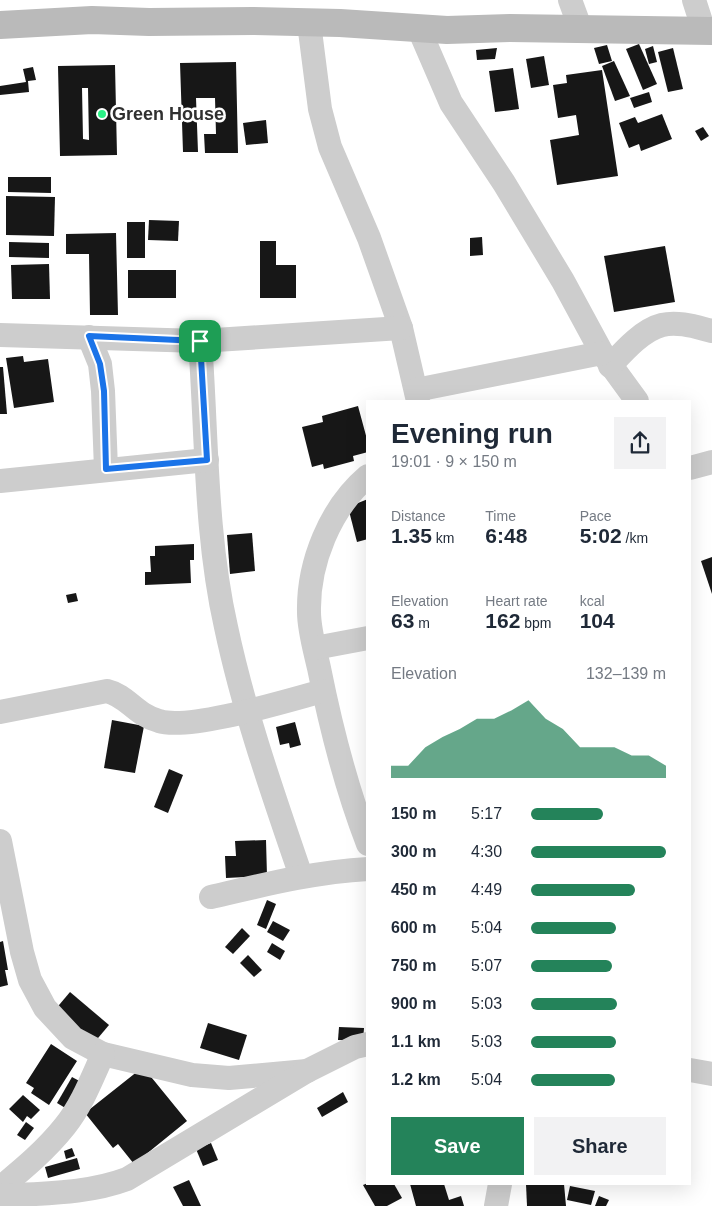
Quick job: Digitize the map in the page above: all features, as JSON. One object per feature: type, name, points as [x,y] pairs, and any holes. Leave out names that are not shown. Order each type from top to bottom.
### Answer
[{"type":"street","points":[[570,0],[581,30]]},
{"type":"street","points":[[0,25],[92,20],[340,23],[419,29],[708,31],[694,0]]},
{"type":"street","points":[[309,23],[320,110],[330,147],[369,238],[401,328],[417,396],[606,359],[662,325],[685,325],[712,331]]},
{"type":"street","points":[[419,29],[452,103],[524,216],[606,359],[636,400]]},
{"type":"street","points":[[0,334],[200,341],[401,328]]},
{"type":"street","points":[[89,336],[100,364],[104,391],[106,469]]},
{"type":"street","points":[[200,341],[213,538],[225,626],[247,710],[301,876]]},
{"type":"street","points":[[0,481],[207,460]]},
{"type":"street","points":[[366,478],[346,499],[318,552],[311,580],[309,613],[323,691],[338,755],[366,838]]},
{"type":"street","points":[[315,648],[366,638]]},
{"type":"street","points":[[0,712],[107,691],[124,698],[139,713],[162,722],[186,723],[323,691]]},
{"type":"street","points":[[0,840],[22,952],[30,980],[45,1008],[73,1038],[103,1054],[192,1075],[230,1078],[307,1071]]},
{"type":"street","points":[[211,897],[301,876],[337,870],[366,869]]},
{"type":"street","points":[[0,1196],[93,1188],[108,1186],[128,1179],[307,1071],[355,1047],[366,1044]]},
{"type":"street","points":[[0,1188],[31,1162],[66,1126],[85,1093],[103,1054]]},
{"type":"street","points":[[691,1070],[712,1074]]},
{"type":"street","points":[[496,1206],[500,1185]]},
{"type":"building","points":[[639,44],[657,84],[643,90],[626,49]]},
{"type":"building","points":[[607,45],[612,61],[599,64],[594,48]]},
{"type":"building","points":[[653,46],[657,62],[649,64],[645,49]]},
{"type":"building","points":[[497,48],[495,59],[477,60],[476,50]]},
{"type":"building","points":[[673,48],[683,89],[668,92],[658,52]]},
{"type":"building","points":[[544,56],[549,85],[531,88],[526,59]]},
{"type":"building","points":[[614,61],[630,96],[615,101],[602,66]]},
{"type":"building","points":[[236,62],[238,153],[205,153],[204,134],[216,134],[215,98],[196,98],[198,152],[183,152],[180,63]]},
{"type":"building","name":"Green House","points":[[115,65],[117,155],[60,156],[58,66]],"holes":[[[82,88],[88,88],[89,140],[83,139]]]},
{"type":"building","points":[[33,67],[36,80],[28,81],[29,92],[0,95],[0,86],[26,82],[23,69]]},
{"type":"building","points":[[513,68],[519,109],[495,112],[489,71]]},
{"type":"building","points":[[602,70],[618,176],[557,185],[550,140],[579,135],[576,115],[558,118],[553,85],[567,83],[566,75]]},
{"type":"building","points":[[649,92],[652,102],[634,108],[630,98]]},
{"type":"building","points":[[662,114],[672,139],[641,151],[639,144],[629,148],[619,123],[635,117],[638,123]]},
{"type":"building","points":[[266,120],[268,143],[246,145],[243,123]]},
{"type":"building","points":[[703,127],[709,136],[701,141],[695,131]]},
{"type":"building","points":[[8,177],[51,177],[51,193],[8,192]]},
{"type":"building","points":[[6,196],[55,197],[54,236],[6,235]]},
{"type":"building","points":[[149,220],[179,221],[178,241],[148,240]]},
{"type":"building","points":[[127,222],[145,222],[145,258],[127,258]]},
{"type":"building","points":[[116,233],[118,315],[90,315],[89,254],[66,254],[66,234]]},
{"type":"building","points":[[482,237],[483,255],[470,256],[470,238]]},
{"type":"building","points":[[260,241],[276,241],[276,265],[296,265],[296,298],[260,298]]},
{"type":"building","points":[[9,242],[49,243],[49,258],[9,257]]},
{"type":"building","points":[[665,246],[675,302],[614,312],[604,256]]},
{"type":"building","points":[[49,264],[50,299],[12,299],[11,265]]},
{"type":"building","points":[[128,270],[176,270],[176,298],[128,298]]},
{"type":"building","points":[[23,356],[24,362],[48,359],[54,402],[14,408],[6,358]]},
{"type":"building","points":[[0,367],[3,367],[7,414],[0,414]]},
{"type":"building","points":[[358,406],[366,436],[366,453],[353,456],[354,461],[324,469],[323,464],[312,467],[302,427],[323,422],[322,416]]},
{"type":"building","points":[[366,500],[366,540],[357,542],[348,507]]},
{"type":"building","points":[[252,533],[255,571],[230,574],[227,535]]},
{"type":"building","points":[[194,544],[194,560],[190,560],[191,583],[145,585],[145,572],[151,572],[150,556],[155,556],[155,546]]},
{"type":"building","points":[[712,557],[712,594],[701,561]]},
{"type":"building","points":[[76,593],[78,601],[68,603],[66,595]]},
{"type":"building","points":[[112,720],[144,726],[135,773],[104,768]]},
{"type":"building","points":[[295,722],[301,745],[290,748],[289,743],[280,745],[276,727]]},
{"type":"building","points":[[169,769],[183,775],[168,813],[154,807]]},
{"type":"building","points":[[266,840],[267,876],[226,878],[225,856],[236,856],[235,841]]},
{"type":"building","points":[[267,900],[276,904],[266,929],[257,925]]},
{"type":"building","points":[[273,921],[290,930],[283,941],[267,932]]},
{"type":"building","points":[[242,928],[250,936],[233,954],[225,947]]},
{"type":"building","points":[[3,941],[8,970],[5,970],[8,985],[0,987],[0,942]]},
{"type":"building","points":[[272,943],[285,951],[280,960],[267,952]]},
{"type":"building","points":[[248,955],[262,970],[254,977],[240,963]]},
{"type":"building","points":[[70,992],[109,1025],[93,1044],[54,1011]]},
{"type":"building","points":[[208,1023],[247,1035],[239,1060],[200,1048]]},
{"type":"building","points":[[339,1027],[364,1028],[363,1041],[338,1040]]},
{"type":"building","points":[[51,1044],[77,1061],[49,1105],[31,1093],[34,1088],[26,1083]]},
{"type":"building","points":[[143,1067],[187,1121],[134,1164],[118,1144],[113,1148],[85,1113]]},
{"type":"building","points":[[72,1077],[83,1083],[67,1109],[57,1103]]},
{"type":"building","points":[[343,1092],[348,1102],[322,1117],[317,1108]]},
{"type":"building","points":[[23,1095],[40,1110],[31,1119],[27,1116],[23,1122],[9,1109]]},
{"type":"building","points":[[26,1122],[34,1128],[25,1140],[17,1135]]},
{"type":"building","points":[[211,1143],[218,1160],[203,1166],[196,1149]]},
{"type":"building","points":[[72,1148],[75,1156],[66,1159],[64,1151]]},
{"type":"building","points":[[77,1158],[80,1169],[48,1178],[45,1167]]},
{"type":"building","points":[[189,1180],[201,1206],[183,1206],[173,1187]]},
{"type":"building","points":[[363,1185],[395,1185],[402,1198],[387,1206],[375,1206]]},
{"type":"building","points":[[410,1185],[444,1185],[449,1200],[461,1196],[464,1206],[416,1206]]},
{"type":"building","points":[[526,1185],[564,1185],[566,1206],[527,1206]]},
{"type":"building","points":[[570,1186],[595,1191],[591,1205],[567,1200]]},
{"type":"building","points":[[599,1196],[609,1200],[606,1206],[595,1206]]},
{"type":"place","name":"Green House","points":[[102,114]]},
{"type":"route","points":[[89,336],[200,341],[207,460],[106,469],[104,391],[100,364],[89,336]]}]
